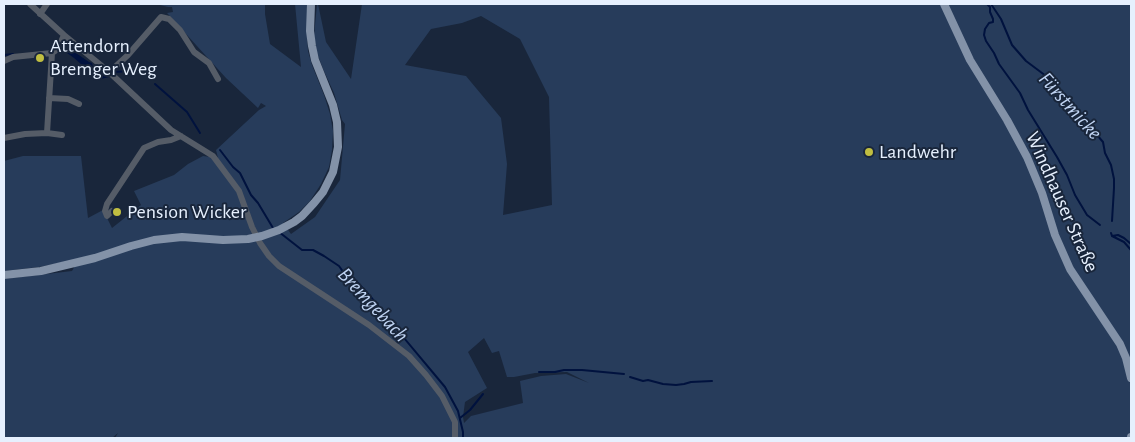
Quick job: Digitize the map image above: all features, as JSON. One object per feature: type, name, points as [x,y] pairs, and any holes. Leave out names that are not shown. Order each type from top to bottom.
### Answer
[{"type":"main road","points":[[4,275],[41,271],[95,258],[154,240],[182,237],[224,240],[248,239],[279,230],[302,216],[323,192],[333,172],[338,147],[337,122],[333,105],[315,60],[310,31],[311,4]]},
{"type":"main road","name":"Windhauser Straße","points":[[944,4],[970,60],[1007,120],[1027,157],[1055,235],[1070,269],[1113,333],[1126,358],[1131,378]]},
{"type":"street","points":[[30,4],[110,73],[171,130],[213,156],[239,191],[260,243],[279,266],[369,325],[409,356],[442,396],[455,422],[455,438]]},
{"type":"street","points":[[40,14],[47,4]]},
{"type":"street","points":[[110,73],[161,17],[169,19],[180,30],[194,52],[209,63],[218,79]]},
{"type":"street","points":[[4,61],[13,57],[52,53],[58,49],[64,35]]},
{"type":"street","points":[[48,133],[52,53]]},
{"type":"street","points":[[49,98],[68,99],[79,104]]},
{"type":"street","points":[[4,138],[25,134],[48,133],[62,135]]},
{"type":"street","points":[[112,211],[107,216],[105,211],[107,204],[144,148],[181,136]]},
{"type":"shaded area","points":[[156,4],[265,4],[270,44],[301,67],[295,4],[308,4],[308,51],[330,114],[333,131],[332,150],[329,167],[310,201],[299,212],[283,223],[291,234],[315,217],[340,180],[345,124],[317,53],[314,36],[317,4],[326,42],[351,79],[362,4],[1131,4],[1131,438],[115,438],[118,433],[112,438],[4,438],[4,279],[72,271],[79,259],[39,267],[4,271],[4,161],[23,156],[81,156],[88,218],[103,210],[112,228],[141,205],[134,191],[174,175],[188,164],[203,156],[218,158],[216,150],[259,110],[266,106],[261,103],[258,108],[226,78],[167,13],[173,12],[172,7]],"holes":[[[481,16],[520,39],[549,97],[552,205],[503,215],[507,164],[501,118],[466,76],[405,65],[431,29],[462,23]],[[484,338],[492,353],[499,351],[507,377],[535,373],[567,372],[589,383],[566,374],[541,376],[520,381],[523,403],[471,416],[464,423],[465,402],[487,388],[468,352]]]},
{"type":"shaded area","points":[[68,49],[92,63],[93,67],[109,77],[97,78],[67,53],[65,50]]},
{"type":"waterway","points":[[987,4],[990,7],[993,22],[989,23],[985,29],[986,41],[999,64],[1020,93],[1028,110],[1067,175],[1075,195],[1087,215],[1100,225]]},
{"type":"waterway","name":"Fürstmicke","points":[[991,4],[1001,19],[1012,45],[1026,61],[1050,79],[1079,117],[1088,122],[1103,142],[1114,179],[1112,221]]},
{"type":"waterway","name":"Bremgebach","points":[[4,55],[13,54]]},
{"type":"waterway","name":"Bremgebach","points":[[113,72],[131,71]]},
{"type":"waterway","name":"Bremgebach","points":[[155,84],[187,112],[200,133]]},
{"type":"waterway","name":"Bremgebach","points":[[220,150],[240,173],[251,195],[273,228]]},
{"type":"waterway","name":"Bremgebach","points":[[279,232],[302,250],[313,250],[339,266],[344,273],[355,280],[371,297],[445,387],[458,411],[463,438]]},
{"type":"waterway","name":"Fürstmicke","points":[[1111,233],[1112,236],[1124,242],[1131,250]]},
{"type":"waterway","name":"Fürstmicke","points":[[1112,236],[1118,235],[1131,244]]},
{"type":"waterway","points":[[539,372],[582,370],[624,374]]},
{"type":"waterway","points":[[630,377],[643,381],[648,380],[676,385],[712,381]]},
{"type":"waterway","points":[[460,418],[470,410],[483,394]]},
{"type":"place","name":"Attendorn Bremger Weg","points":[[40,58]]},
{"type":"place","name":"Landwehr","points":[[869,152]]},
{"type":"place","name":"Pension Wicker","points":[[117,212]]}]
